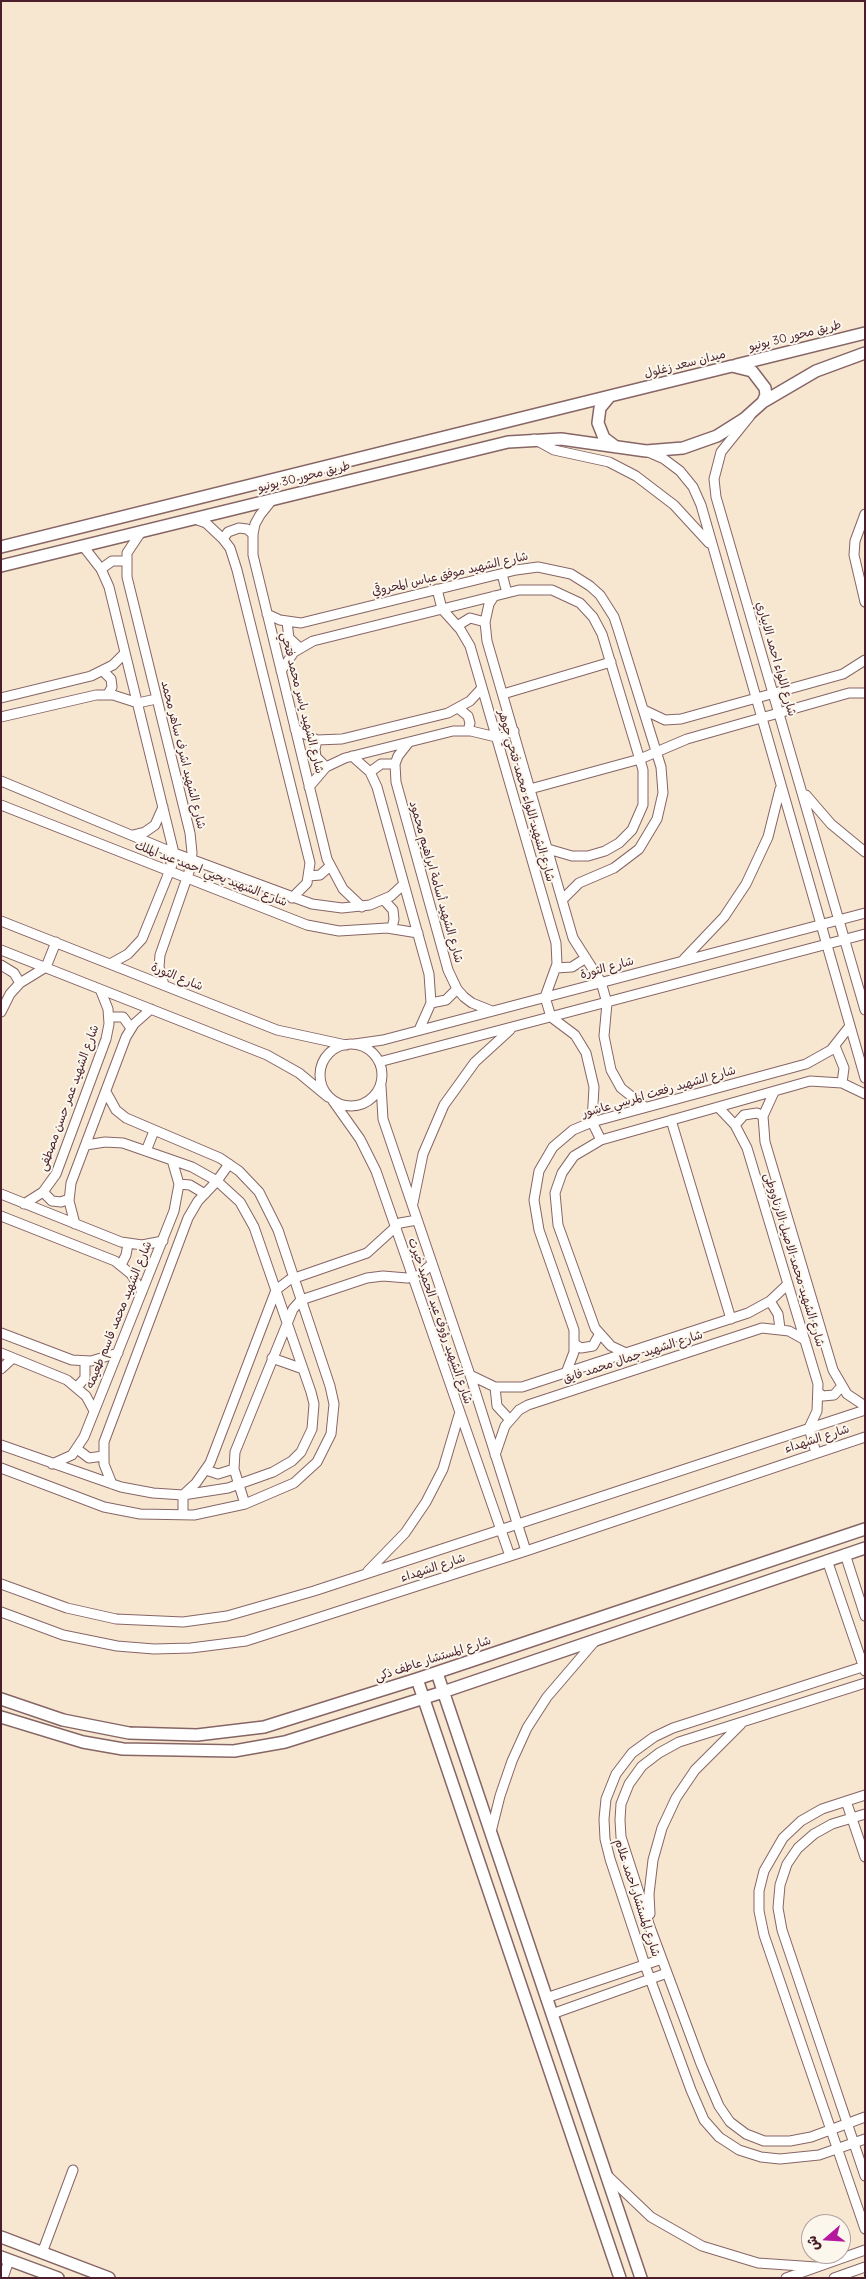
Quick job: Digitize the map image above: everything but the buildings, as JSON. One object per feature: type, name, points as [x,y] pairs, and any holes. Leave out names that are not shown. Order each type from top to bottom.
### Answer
[{"type":"street","name":"طريق محور 30 يونيو","points":[[732,366],[865,333]]},
{"type":"street","points":[[610,396],[600,408],[598,423],[604,438],[616,447],[646,451],[670,450],[706,441],[728,430],[764,402],[816,370],[865,353]]},
{"type":"street","name":"ميدان سعد زغلول","points":[[610,396],[732,366],[746,368],[757,376],[765,388],[764,402]]},
{"type":"street","name":"طريق محور 30 يونيو","points":[[1,547],[610,396]]},
{"type":"street","name":"شارع اللواء احمد الابياري","points":[[752,413],[721,452],[716,464],[714,488],[865,1010]]},
{"type":"street","name":"طريق محور 30 يونيو","points":[[1,566],[489,446],[534,439],[576,440],[616,447]]},
{"type":"street","points":[[534,439],[554,450],[609,462],[636,476],[680,510],[713,548]]},
{"type":"street","points":[[646,451],[673,464],[693,487],[713,548],[865,1078]]},
{"type":"street","name":"شارع الشهيد ياسر محمد فتحي","points":[[273,499],[260,515],[253,534],[253,555],[330,867],[343,889],[362,907]]},
{"type":"street","points":[[865,514],[855,541],[854,555],[865,602]]},
{"type":"street","points":[[195,519],[206,524],[223,539],[230,548],[237,570],[308,856],[309,876],[303,889],[292,898]]},
{"type":"street","points":[[223,539],[228,532],[235,528],[246,529],[253,534]]},
{"type":"street","name":"شارع الشهيد اشرف ساهر محمد","points":[[141,532],[130,545],[126,561],[126,577],[190,833],[192,859],[161,949],[159,967],[164,985]]},
{"type":"street","points":[[83,546],[101,569],[109,587],[174,853],[170,871],[142,940],[128,954],[110,964]]},
{"type":"street","points":[[101,569],[112,561],[126,561]]},
{"type":"street","name":"شارع الشهيد موفق عباس المحروقي","points":[[267,614],[286,622],[301,622],[527,568],[550,568],[571,574],[600,595],[614,617],[635,681],[662,766],[663,793],[657,819],[646,840],[623,863],[579,883],[562,900]]},
{"type":"street","points":[[502,574],[507,593]]},
{"type":"street","points":[[436,589],[442,609]]},
{"type":"street","points":[[281,670],[289,658],[300,648],[313,641],[507,593],[541,589],[562,593],[580,603],[598,625],[611,662],[640,759],[644,782],[643,805],[637,822],[626,837],[604,852],[588,856],[563,855],[548,849]]},
{"type":"street","name":"شارع الشهيد اللواء محمد فتحي جوهر","points":[[494,596],[489,604],[485,622],[487,641],[573,938],[601,982],[607,1003]]},
{"type":"street","name":"شارع الشهيد اللواء محمد فتحي جوهر","points":[[442,609],[457,626],[470,646],[556,943],[556,968],[545,997]]},
{"type":"street","points":[[457,626],[470,618],[485,622]]},
{"type":"street","points":[[286,622],[288,638],[300,648]]},
{"type":"street","points":[[1,698],[83,679],[103,671],[126,653]]},
{"type":"street","points":[[644,710],[658,718],[673,720],[843,674],[865,660]]},
{"type":"street","points":[[503,694],[611,662]]},
{"type":"street","points":[[103,671],[109,676],[112,683],[108,694]]},
{"type":"street","points":[[618,686],[635,681]]},
{"type":"street","points":[[295,729],[317,740],[342,740],[440,716],[470,701],[482,688]]},
{"type":"street","points":[[530,789],[640,759],[687,739],[849,693],[865,693]]},
{"type":"street","points":[[1,717],[108,694],[122,696],[138,703],[156,699]]},
{"type":"street","points":[[458,708],[468,716],[470,723],[468,731]]},
{"type":"street","points":[[309,787],[326,767],[338,760],[352,756],[453,732],[468,731],[496,737],[514,731]]},
{"type":"street","points":[[317,740],[316,758],[326,767]]},
{"type":"street","points":[[370,772],[381,764],[395,764],[398,756],[409,742]]},
{"type":"street","points":[[352,756],[370,772],[377,786],[431,984],[431,1003],[419,1030]]},
{"type":"street","name":"شارع الشهيد أسامة ابراهيم محمود","points":[[395,764],[396,782],[448,970],[457,989],[472,1003],[492,1011]]},
{"type":"street","name":"شارع الشهيد يحيي احمد عبد الملك","points":[[1,781],[174,853],[292,898],[332,907],[362,907],[384,900],[404,884]]},
{"type":"street","points":[[683,961],[724,917],[746,884],[768,837],[781,786]]},
{"type":"street","points":[[801,790],[831,824],[865,852]]},
{"type":"street","name":"شارع الشهيد يحيي احمد عبد الملك","points":[[1,805],[314,927],[339,931],[392,928],[418,933]]},
{"type":"street","points":[[132,835],[145,832],[155,824],[163,807]]},
{"type":"street","points":[[309,876],[320,875],[330,867]]},
{"type":"street","points":[[384,900],[393,910],[392,928]]},
{"type":"street","name":"شارع الثورة","points":[[1,921],[277,1030],[350,1044],[419,1030],[865,913]]},
{"type":"street","points":[[379,1062],[865,934]]},
{"type":"street","points":[[1,1012],[10,994],[20,983],[46,967],[56,942]]},
{"type":"street","points":[[1,950],[272,1058],[299,1073],[331,1099],[346,1106],[361,1105],[373,1098],[380,1086],[382,1070],[379,1062],[369,1050],[350,1044],[333,1050],[323,1062],[320,1076],[324,1091],[331,1099]]},
{"type":"street","points":[[556,968],[572,967],[586,958]]},
{"type":"street","points":[[1,965],[10,970],[20,983]]},
{"type":"street","name":"شارع الشهيد عمر حسن مصطفى","points":[[24,1204],[43,1192],[56,1174],[106,1039],[109,1017],[106,1002],[100,989]]},
{"type":"street","points":[[431,1003],[446,1000],[457,989]]},
{"type":"street","points":[[545,997],[550,1017],[575,1035],[586,1053],[594,1087],[592,1122],[601,1140]]},
{"type":"street","points":[[607,1003],[604,1036],[611,1070],[621,1088],[645,1107]]},
{"type":"street","points":[[75,1224],[69,1199],[71,1183],[131,1028],[151,1009]]},
{"type":"street","points":[[109,1017],[123,1017],[131,1028]]},
{"type":"street","points":[[413,1206],[423,1154],[444,1105],[475,1062],[515,1026]]},
{"type":"street","name":"شارع الشهيد رفعت المرسي عاشور","points":[[566,1372],[575,1344],[572,1323],[540,1230],[534,1200],[539,1171],[553,1147],[573,1130],[592,1122],[806,1064],[824,1056],[835,1046],[850,1026]]},
{"type":"street","points":[[835,1046],[844,1068],[842,1083]]},
{"type":"street","points":[[626,1353],[611,1346],[599,1334],[591,1320],[558,1225],[554,1204],[558,1183],[567,1164],[582,1149],[601,1140],[810,1081],[842,1083],[865,1094]]},
{"type":"street","name":"شارع الشهيد رؤوف عبد الحميد خيرت","points":[[380,1086],[383,1119],[470,1375],[526,1551]]},
{"type":"street","points":[[1,1468],[104,1507],[140,1514],[183,1515],[212,1512],[245,1504],[281,1490],[307,1473],[317,1462],[331,1434],[334,1404],[330,1386],[294,1278],[266,1204],[249,1180],[230,1164],[209,1153],[131,1122],[120,1114],[106,1092]]},
{"type":"street","name":"شارع الشهيد محمد الاصيل الارناووطى","points":[[774,1092],[763,1116],[765,1142],[833,1370],[841,1387],[854,1400],[865,1406]]},
{"type":"street","name":"شارع الشهيد رؤوف عبد الحميد خيرت","points":[[331,1099],[348,1119],[366,1150],[395,1227],[510,1556]]},
{"type":"street","name":"شارع الشهيد محمد الاصيل الارناووطى","points":[[718,1107],[735,1126],[746,1148],[805,1340],[819,1393],[817,1411],[809,1428]]},
{"type":"street","points":[[735,1126],[739,1120],[750,1113],[763,1116]]},
{"type":"street","points":[[672,1120],[731,1319]]},
{"type":"street","points":[[146,1151],[154,1131]]},
{"type":"street","points":[[1,1445],[52,1464],[137,1491],[183,1495],[239,1485],[264,1476],[288,1464],[301,1452],[308,1441],[313,1423],[314,1404],[287,1319],[248,1214],[230,1192],[199,1170],[117,1142],[86,1145]]},
{"type":"street","name":"شارع الشهيد محمد قاسم طعيمه","points":[[77,1450],[118,1353],[177,1202],[178,1184],[172,1160]]},
{"type":"street","points":[[112,1484],[106,1471],[103,1456],[104,1442],[188,1218],[204,1194],[230,1164]]},
{"type":"street","points":[[178,1184],[190,1185],[204,1194]]},
{"type":"street","points":[[43,1192],[48,1199],[56,1202],[69,1199]]},
{"type":"street","points":[[1,1194],[128,1244],[149,1244],[162,1241]]},
{"type":"street","points":[[1,1216],[121,1265],[131,1274],[142,1292]]},
{"type":"street","points":[[183,1515],[183,1495],[206,1470],[276,1290],[294,1278],[367,1253],[395,1227],[407,1221],[417,1220]]},
{"type":"street","points":[[121,1265],[126,1255],[128,1244]]},
{"type":"street","points":[[245,1504],[234,1469],[235,1452],[287,1319],[293,1309],[301,1300],[375,1276],[412,1278],[424,1273],[432,1264]]},
{"type":"street","name":"شارع الشهيد جمال محمد فايق","points":[[470,1375],[495,1386],[522,1387],[755,1310],[770,1301],[788,1284]]},
{"type":"street","points":[[770,1301],[778,1314],[780,1328],[805,1340]]},
{"type":"street","name":"شارع الشهيد جمال محمد فايق","points":[[495,1455],[501,1435],[510,1420],[528,1405],[754,1330],[780,1328]]},
{"type":"street","points":[[1,1333],[63,1358],[85,1361],[100,1360],[118,1353]]},
{"type":"street","points":[[575,1344],[581,1348],[593,1346],[599,1334]]},
{"type":"street","points":[[1,1353],[59,1376],[77,1387],[94,1411]]},
{"type":"street","points":[[1,1369],[13,1358]]},
{"type":"street","points":[[272,1358],[303,1369]]},
{"type":"street","points":[[77,1387],[85,1378],[85,1361]]},
{"type":"street","points":[[495,1386],[497,1406],[510,1420]]},
{"type":"street","points":[[819,1393],[823,1396],[834,1395],[841,1387]]},
{"type":"street","name":"شارع الشهداء","points":[[1,1584],[53,1604],[94,1615],[138,1621],[183,1622],[249,1611],[865,1410]]},
{"type":"street","points":[[366,1574],[393,1548],[426,1502],[450,1451],[459,1414]]},
{"type":"street","points":[[809,1428],[816,1453]]},
{"type":"street","name":"شارع الشهداء","points":[[1,1612],[45,1629],[99,1643],[154,1649],[210,1647],[246,1641],[526,1551],[865,1436]]},
{"type":"street","points":[[52,1464],[66,1459],[77,1450],[89,1458],[103,1456]]},
{"type":"street","points":[[206,1470],[218,1474],[234,1469]]},
{"type":"street","name":"شارع المستشار عاطف ذكى","points":[[1,1699],[40,1714],[85,1726],[129,1733],[174,1736],[220,1734],[264,1727],[437,1673],[865,1529]]},
{"type":"street","points":[[1,1717],[83,1742],[123,1750],[234,1751],[285,1742],[443,1692],[865,1548]]},
{"type":"street","points":[[844,1554],[865,1616]]},
{"type":"street","points":[[827,1560],[864,1668]]},
{"type":"street","points":[[491,1832],[500,1796],[512,1761],[527,1728],[547,1697],[595,1640]]},
{"type":"street","points":[[466,1663],[472,1682]]},
{"type":"street","name":"شارع المستشار احمد علام","points":[[864,1668],[673,1728],[654,1737],[632,1753],[616,1774],[606,1798],[604,1819],[605,1839],[645,1965],[690,2090],[704,2120],[720,2137],[739,2150],[760,2157],[800,2159],[865,2139]]},
{"type":"street","points":[[437,1673],[546,1998],[609,2177],[641,2278]]},
{"type":"street","points":[[417,1679],[620,2278]]},
{"type":"street","name":"شارع المستشار احمد علام","points":[[865,1683],[679,1742],[659,1753],[642,1766],[629,1784],[621,1804],[621,1837],[650,1927],[719,2106],[730,2122],[746,2134],[764,2141],[790,2141],[811,2137],[865,2117]]},
{"type":"street","points":[[370,1695],[377,1714]]},
{"type":"street","points":[[650,1927],[650,1885],[653,1860],[662,1828],[676,1798],[695,1770],[742,1723]]},
{"type":"street","points":[[439,1744],[459,1738]]},
{"type":"street","points":[[865,2176],[782,1930],[778,1908],[780,1885],[788,1864],[798,1848],[820,1831],[865,1813],[862,1796],[822,1809],[801,1821],[783,1838],[764,1872],[759,1891],[759,1911],[764,1936],[865,2229]]},
{"type":"street","points":[[606,1798],[621,1804]]},
{"type":"street","points":[[846,1801],[865,1857]]},
{"type":"street","points":[[546,1998],[662,1958]]},
{"type":"street","points":[[552,2014],[668,1973]]},
{"type":"street","points":[[760,2157],[764,2141]]},
{"type":"street","points":[[42,2253],[73,2170]]},
{"type":"street","points":[[609,2177],[652,2217],[702,2246],[758,2263],[816,2266]]},
{"type":"street","points":[[1,2237],[109,2278]]},
{"type":"street","points":[[786,2278],[865,2250]]},
{"type":"street","points":[[2,2278],[5,2258],[58,2278]]},
{"type":"street","points":[[834,2278],[865,2267]]}]
